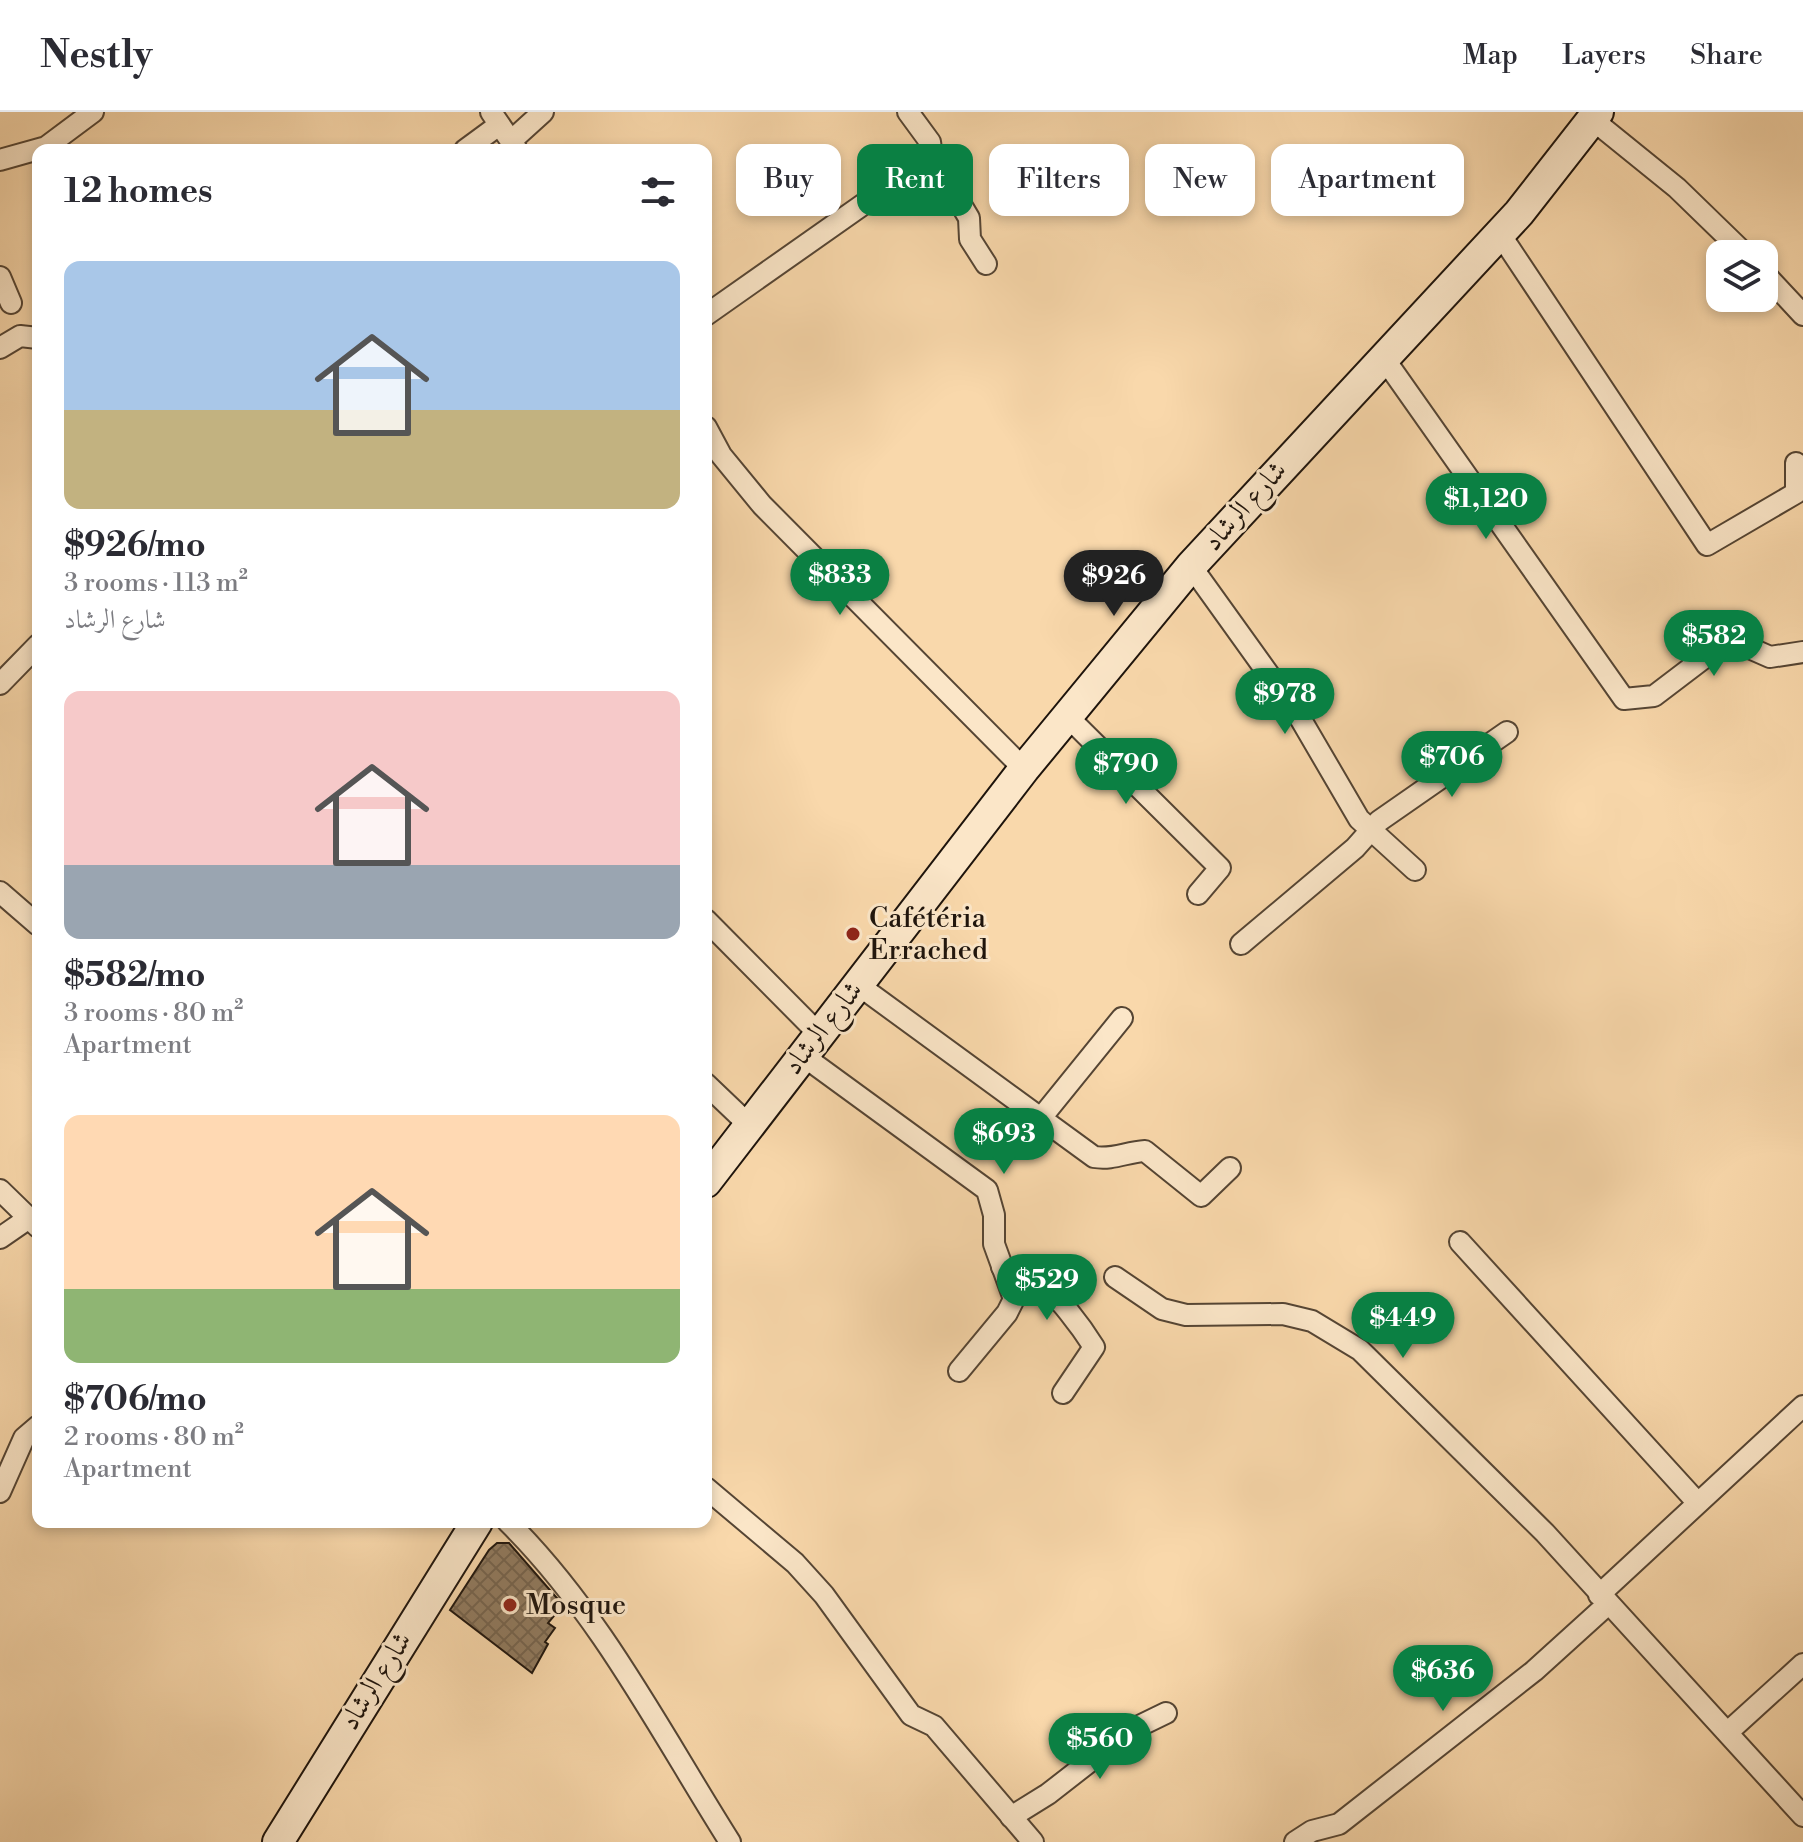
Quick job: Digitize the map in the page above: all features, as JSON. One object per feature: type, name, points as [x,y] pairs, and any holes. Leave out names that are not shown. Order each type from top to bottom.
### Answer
[{"type":"street","points":[[50,144],[93,112]]},
{"type":"street","points":[[478,144],[543,112]]},
{"type":"street","points":[[908,112],[930,144]]},
{"type":"street","points":[[1595,116],[1731,240]]},
{"type":"street","name":"شارع الرشاد","points":[[712,1174],[1024,769],[1191,566],[1500,234],[1595,116]]},
{"type":"street","points":[[0,160],[32,151]]},
{"type":"street","points":[[712,311],[857,209]]},
{"type":"street","points":[[968,216],[970,239],[986,264]]},
{"type":"street","points":[[1500,234],[1707,545],[1796,493],[1796,463]]},
{"type":"street","points":[[0,277],[11,303]]},
{"type":"street","points":[[1778,288],[1803,315]]},
{"type":"street","points":[[0,348],[20,336],[32,337]]},
{"type":"street","points":[[1383,357],[1624,699],[1654,696],[1729,639],[1770,657],[1803,652]]},
{"type":"street","points":[[712,438],[721,455],[762,505],[1024,769]]},
{"type":"street","points":[[1191,566],[1300,718],[1368,829],[1415,870]]},
{"type":"street","points":[[0,684],[32,651]]},
{"type":"street","points":[[1067,716],[1220,868],[1198,894]]},
{"type":"street","points":[[1241,944],[1355,848],[1368,829],[1507,732]]},
{"type":"street","points":[[1,894],[32,919]]},
{"type":"street","points":[[712,927],[810,1044],[987,1190],[994,1215],[994,1244],[999,1265],[1014,1299],[1007,1313],[959,1371]]},
{"type":"street","points":[[857,984],[1094,1157],[1112,1160],[1130,1152],[1145,1151],[1201,1196],[1230,1168]]},
{"type":"street","points":[[1041,1118],[1122,1018]]},
{"type":"street","points":[[712,1090],[749,1125]]},
{"type":"street","points":[[0,1190],[32,1221]]},
{"type":"street","points":[[0,1238],[32,1222]]},
{"type":"street","points":[[1460,1242],[1696,1501]]},
{"type":"street","points":[[999,1265],[1021,1279],[1039,1283],[1046,1289],[1094,1347],[1063,1393]]},
{"type":"street","points":[[1115,1277],[1162,1309],[1186,1315],[1283,1314],[1312,1321],[1338,1334],[1399,1385],[1449,1435],[1803,1816]]},
{"type":"street","points":[[1295,1842],[1312,1831],[1339,1824],[1534,1671],[1696,1501],[1803,1406]]},
{"type":"street","points":[[0,1492],[24,1438],[32,1431]]},
{"type":"street","points":[[712,1493],[795,1563],[824,1595],[911,1715],[934,1726],[1033,1842]]},
{"type":"street","name":"شارع الرشاد","points":[[278,1842],[473,1528]]},
{"type":"street","points":[[514,1528],[543,1560],[595,1628],[730,1842]]},
{"type":"street","points":[[1728,1732],[1803,1664]]},
{"type":"street","points":[[1011,1817],[1048,1794],[1129,1731],[1166,1713]]},
{"type":"building","points":[[497,1543],[509,1543],[563,1605],[548,1623],[555,1628],[545,1642],[548,1644],[532,1673],[450,1610],[489,1550]]},
{"type":"place","name":"Cafétéria Errached","points":[[853,934]]},
{"type":"place","name":"Mosque","points":[[510,1605]]}]
